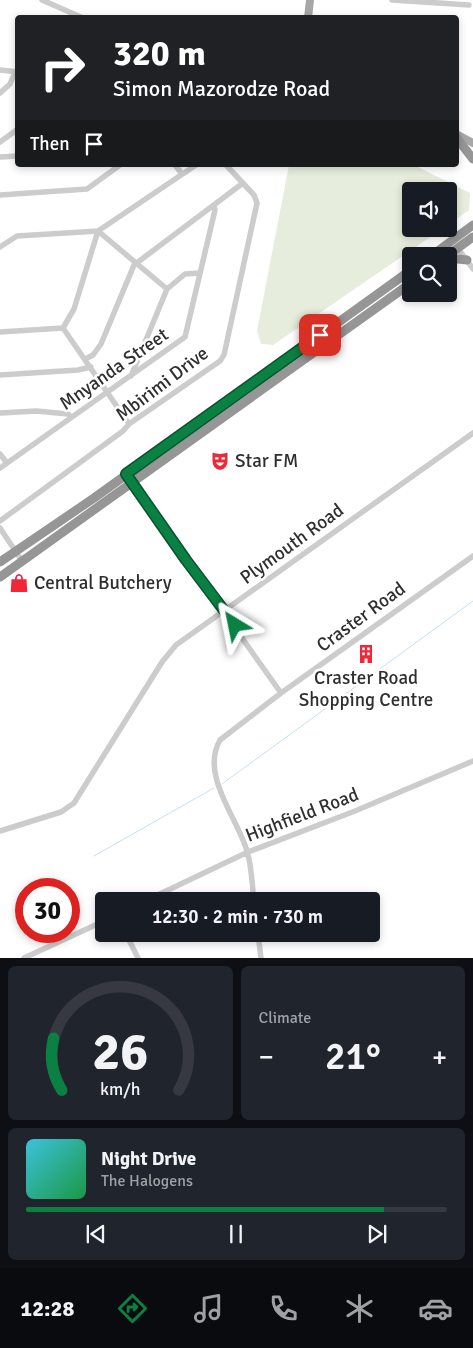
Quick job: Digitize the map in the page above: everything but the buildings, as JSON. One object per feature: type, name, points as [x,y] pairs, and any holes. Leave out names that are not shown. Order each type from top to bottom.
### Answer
[{"type":"highway","points":[[459,141],[473,159]]},
{"type":"highway","points":[[455,245],[473,225]]},
{"type":"highway","points":[[451,247],[473,237]]},
{"type":"highway","points":[[457,258],[467,260]]},
{"type":"highway","points":[[0,562],[94,498],[402,276]]},
{"type":"highway","points":[[0,577],[402,288]]},
{"type":"highway","points":[[94,498],[108,494],[124,482],[132,482]]},
{"type":"main road","points":[[308,15],[310,0]]},
{"type":"main road","points":[[459,136],[473,143]]},
{"type":"street","points":[[42,0],[76,15]]},
{"type":"street","points":[[392,0],[469,5]]},
{"type":"street","points":[[0,70],[15,72]]},
{"type":"street","points":[[0,93],[10,84],[15,74]]},
{"type":"street","points":[[0,142],[15,131]]},
{"type":"street","points":[[0,157],[15,156]]},
{"type":"street","points":[[0,196],[87,189],[117,167]]},
{"type":"street","points":[[177,167],[182,174]]},
{"type":"street","points":[[1,244],[17,236],[98,231],[193,167]]},
{"type":"street","name":"Mbirimi Drive","points":[[0,520],[123,431],[129,424],[220,361],[224,355],[257,203],[254,195],[228,167]]},
{"type":"street","points":[[85,358],[93,355],[101,344],[130,274],[137,263],[243,183]]},
{"type":"street","name":"Mnyanda Street","points":[[0,468],[185,337],[216,210],[214,206]]},
{"type":"street","points":[[98,231],[167,289]]},
{"type":"street","points":[[63,328],[74,309],[98,231]]},
{"type":"street","points":[[455,245],[473,268]]},
{"type":"street","points":[[131,376],[167,289],[185,274],[200,273]]},
{"type":"street","points":[[0,332],[63,328]]},
{"type":"street","points":[[63,328],[129,424]]},
{"type":"street","points":[[0,375],[78,370],[91,367]]},
{"type":"street","points":[[0,413],[36,411],[68,414],[72,417]]},
{"type":"street","name":"Plymouth Road","points":[[0,832],[61,812],[74,803],[170,651],[473,432]]},
{"type":"street","points":[[0,454],[7,463]]},
{"type":"street","points":[[126,474],[282,693]]},
{"type":"street","points":[[0,528],[22,561]]},
{"type":"street","name":"Craster Road","points":[[253,892],[248,852],[214,770],[214,750],[220,740],[282,693],[473,556]]},
{"type":"street","name":"Highfield Road","points":[[164,892],[248,852],[355,811],[473,761]]},
{"type":"street","points":[[24,958],[95,925]]},
{"type":"street","points":[[130,942],[138,958]]},
{"type":"street","points":[[259,942],[261,958]]},
{"type":"green space","points":[[289,167],[418,167],[448,182],[402,182],[402,237],[430,237],[416,247],[402,247],[402,256],[273,345],[261,344],[257,331]]},
{"type":"green space","points":[[457,186],[470,193],[469,210],[457,218]]},
{"type":"waterway","points":[[222,784],[473,601]]},
{"type":"waterway","points":[[94,856],[214,788]]},
{"type":"place","name":"Star FM","points":[[220,461]]},
{"type":"place","name":"Central Butchery","points":[[19,583]]},
{"type":"place","name":"Craster Road Shopping Centre","points":[[366,654]]},
{"type":"route","points":[[235,625],[186,560],[126,474],[320,335]]}]
